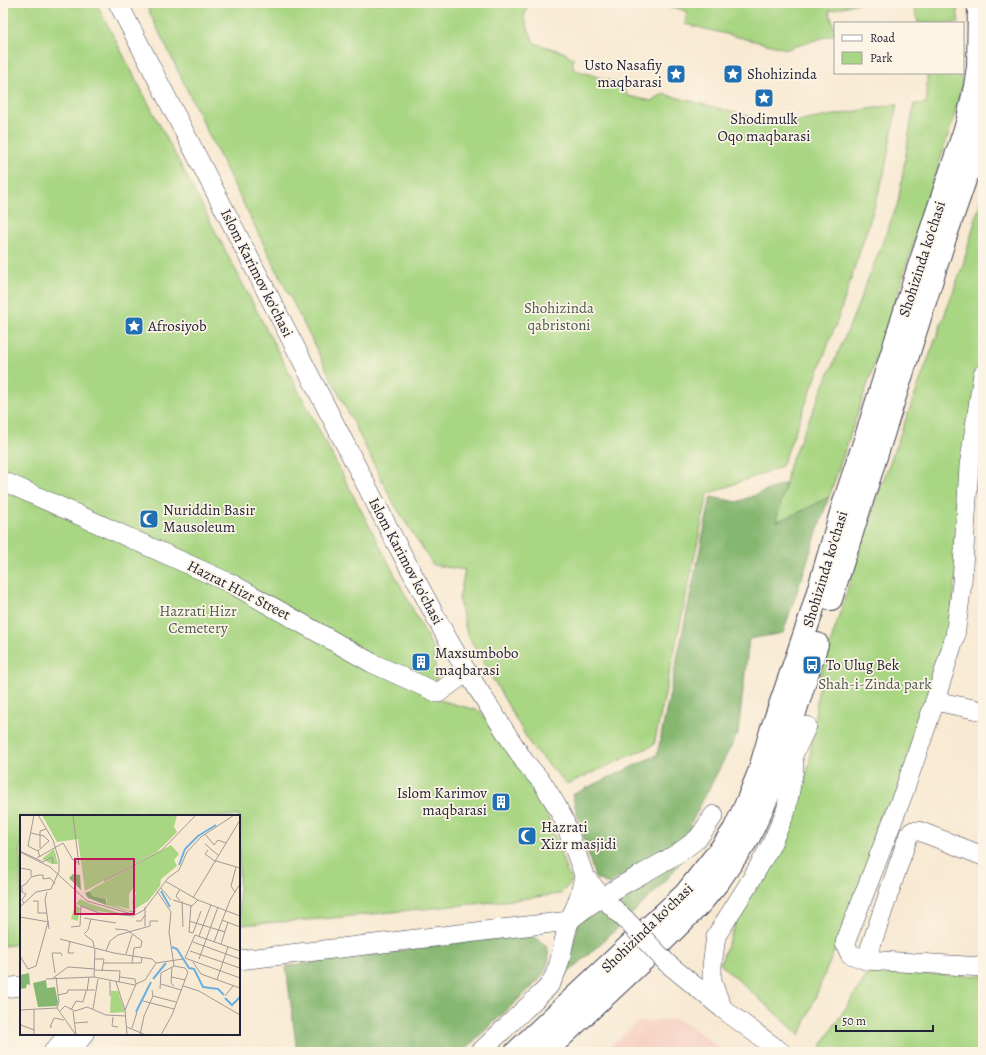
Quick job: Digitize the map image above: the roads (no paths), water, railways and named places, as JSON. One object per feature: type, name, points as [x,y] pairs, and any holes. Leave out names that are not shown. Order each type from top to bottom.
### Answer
[{"type":"main road","name":"Shohizinda ko'chasi","points":[[516,1052],[685,894],[734,830],[747,802],[759,772],[771,731],[811,615],[845,500],[917,272],[967,123],[978,67],[979,3]]},
{"type":"main road","name":"Shohizinda ko'chasi","points":[[545,1052],[653,951],[700,904],[719,881],[749,837],[768,796],[944,242],[983,125]]},
{"type":"street","name":"Islom Karimov ko'chasi","points":[[118,3],[395,541],[467,672],[524,761],[542,782],[555,803],[564,820],[584,875],[602,897],[626,920],[667,964],[723,1010],[781,1052]]},
{"type":"street","points":[[983,374],[969,466],[962,583],[955,636],[935,701],[903,794],[845,943],[858,957],[983,967]]},
{"type":"street","name":"Hazrat Hizr Street","points":[[3,481],[232,584],[372,663],[438,693],[467,672]]},
{"type":"street","points":[[935,701],[983,711]]},
{"type":"street","points":[[723,1010],[712,980],[712,966],[716,936],[771,845],[786,811],[794,769],[793,755],[807,726]]},
{"type":"street","points":[[240,960],[569,922],[578,913],[602,897],[654,867],[696,839],[714,815]]},
{"type":"street","points":[[858,957],[909,834],[913,831],[919,831],[983,856]]},
{"type":"street","points":[[480,1052],[548,987],[554,978],[558,969],[569,922],[580,896],[584,875]]},
{"type":"street","points":[[508,928],[533,932],[547,937],[552,941],[556,946],[558,953],[558,969]]},
{"type":"street","points":[[3,988],[20,986]]},
{"type":"street","points":[[52,1052],[66,1035]]},
{"type":"street","points":[[72,1052],[83,1035]]},
{"type":"place","name":"Usto Nasafiy maqbarasi","points":[[676,74]]},
{"type":"place","name":"Shohizinda","points":[[733,74]]},
{"type":"place","name":"Shodimulk Oqo maqbarasi","points":[[764,98]]},
{"type":"place","name":"Afrosiyob","points":[[134,326]]},
{"type":"place","name":"Nuriddin Basir Mausoleum","points":[[149,519]]},
{"type":"place","name":"Maxsumbobo maqbarasi","points":[[421,662]]},
{"type":"place","name":"To Ulug Bek","points":[[812,665]]},
{"type":"place","name":"Islom Karimov maqbarasi","points":[[501,802]]},
{"type":"place","name":"Hazrati Xizr masjidi","points":[[527,836]]},
{"type":"park label","name":"Shohizinda qabristoni","points":[[559,316]]},
{"type":"park label","name":"Hazrati Hizr Cemetery","points":[[198,620]]},
{"type":"park label","name":"Shah-i-Zinda park","points":[[875,684]]}]
